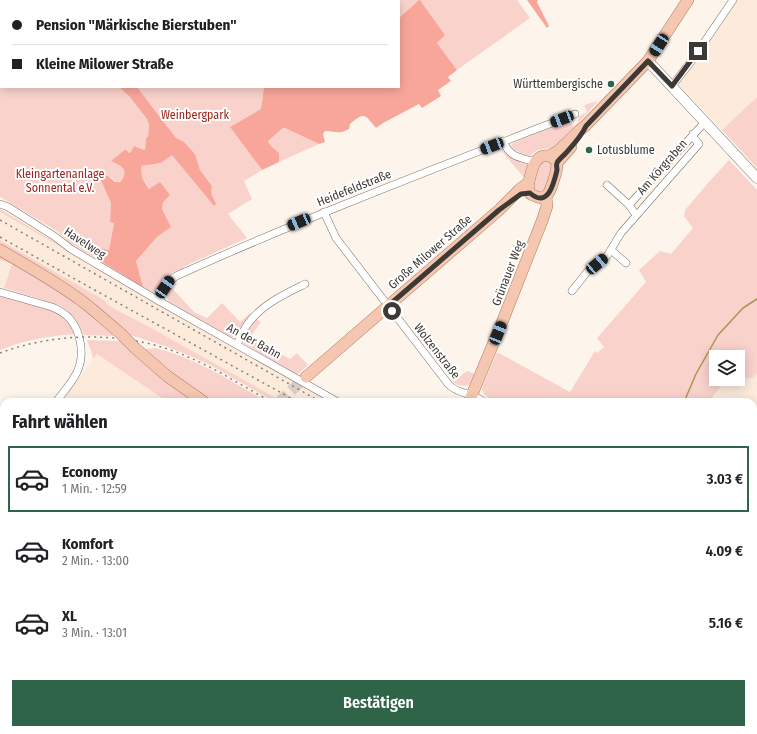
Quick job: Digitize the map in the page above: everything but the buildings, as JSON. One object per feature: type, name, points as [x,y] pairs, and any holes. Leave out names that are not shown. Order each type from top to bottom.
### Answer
[{"type":"main road","name":"Große Milower Straße","points":[[553,160],[583,133],[586,126],[648,61],[688,0]]},
{"type":"main road","name":"Große Milower Straße","points":[[306,377],[499,210],[520,189],[535,192],[550,191],[556,173],[553,160],[544,155],[535,162]]},
{"type":"main road","points":[[535,162],[535,192]]},
{"type":"main road","name":"Grünauer Weg","points":[[471,398],[546,206],[535,192]]},
{"type":"main road","points":[[0,250],[81,300],[167,376],[198,398]]},
{"type":"street","points":[[672,86],[690,63],[733,0]]},
{"type":"street","points":[[648,61],[757,178]]},
{"type":"street","name":"Heidefeldstraße","points":[[159,301],[165,287],[170,280],[176,276],[324,212],[575,114]]},
{"type":"street","name":"Am Körgraben","points":[[629,205],[705,122]]},
{"type":"street","name":"Am Körgraben","points":[[572,291],[587,272],[607,256],[621,233],[699,144],[694,138],[693,134]]},
{"type":"street","points":[[503,141],[512,154],[535,162]]},
{"type":"street","name":"Am Körgraben","points":[[606,184],[629,205],[636,215]]},
{"type":"street","name":"Havelweg","points":[[0,204],[8,207],[54,236],[71,249],[159,301]]},
{"type":"street","name":"Wolzenstraße","points":[[324,212],[336,238],[451,387],[469,398]]},
{"type":"street","points":[[611,250],[626,263]]},
{"type":"street","points":[[237,344],[247,325],[258,312],[276,299],[305,284]]},
{"type":"street","points":[[0,292],[52,307],[64,313],[77,330],[81,356],[78,370],[59,398]]},
{"type":"street","name":"An der Bahn","points":[[159,301],[331,398]]},
{"type":"shaded area","points":[[420,0],[445,35],[437,43],[457,70],[448,77],[451,81],[438,90],[441,96],[422,108],[419,104],[376,128],[364,116],[359,117],[350,124],[349,129],[346,131],[325,131],[323,134],[325,142],[319,144],[283,128],[268,142],[279,153],[279,162],[262,170],[230,127],[261,109],[264,88],[400,88],[400,17]]},
{"type":"shaded area","points":[[527,0],[538,0],[537,2],[549,26],[547,28]]},
{"type":"shaded area","points":[[738,0],[757,0],[757,97],[722,130],[679,85]]},
{"type":"shaded area","points":[[120,88],[138,88],[176,138],[184,142],[195,154],[200,170],[212,186],[212,194],[216,204],[214,206],[172,155],[161,163],[141,166],[142,178],[149,189],[160,182],[170,195],[163,202],[162,209],[171,227],[157,237],[136,261],[143,287],[97,259],[91,246],[109,250],[114,223],[110,222],[111,203],[99,176],[108,176],[115,182],[120,182],[123,178],[124,171],[121,167],[111,161],[126,149],[129,153],[131,152],[134,146],[145,150],[149,125],[147,119],[129,96]]},
{"type":"shaded area","points":[[0,212],[327,398],[276,398],[113,308],[104,300],[0,240]]},
{"type":"shaded area","points":[[0,260],[12,264],[4,288],[0,287]]},
{"type":"shaded area","points":[[97,354],[162,398],[63,398]]},
{"type":"shaded area","points":[[757,374],[757,398],[712,398],[721,386],[745,386],[745,379],[752,378]]},
{"type":"green space","points":[[400,0],[419,0],[400,17]]},
{"type":"green space","points":[[420,0],[517,0],[530,18],[457,70],[437,43],[445,35]]},
{"type":"green space","name":"Kleingartenanlage Sonnental e.V.","points":[[0,88],[120,88],[129,96],[147,119],[149,125],[145,150],[136,146],[129,153],[127,149],[112,161],[123,169],[125,174],[122,180],[116,182],[109,176],[99,176],[111,203],[110,222],[114,222],[109,250],[91,246],[97,259],[70,243],[57,231],[0,197]]},
{"type":"green space","name":"Weinbergpark","points":[[138,88],[264,88],[261,109],[230,127],[262,170],[244,181],[252,199],[228,214],[247,238],[172,273],[156,292],[153,292],[143,287],[136,261],[157,237],[171,227],[162,209],[163,202],[150,189],[142,178],[141,166],[161,163],[172,154],[214,206],[216,204],[211,195],[212,186],[200,170],[195,154],[184,142],[176,138]]},
{"type":"green space","points":[[757,97],[757,168],[722,130]]},
{"type":"green space","points":[[598,101],[561,142],[551,148],[537,150],[530,156],[517,151],[511,145],[567,121],[574,126],[578,123],[580,116],[587,112],[584,105]]},
{"type":"green space","points":[[283,128],[319,144],[279,162],[279,153],[271,146],[268,140]]},
{"type":"green space","points":[[499,148],[521,162],[529,165],[526,180]]},
{"type":"green space","points":[[544,160],[552,164],[552,167],[548,183],[542,193],[533,190],[532,186],[539,163]]},
{"type":"green space","points":[[729,160],[757,190],[757,374],[752,378],[745,379],[745,350],[709,350],[709,386],[721,386],[712,398],[488,398],[484,394],[482,388],[497,352],[570,392],[595,351],[597,353],[604,347],[597,338],[646,282],[639,270],[660,251],[671,254],[693,228],[684,216],[685,210]]},
{"type":"green space","points":[[0,209],[108,274],[0,212]]},
{"type":"green space","points":[[0,240],[104,300],[113,308],[276,398],[268,398],[210,365],[188,355],[130,335],[103,312],[22,257],[0,244]]},
{"type":"green space","points":[[0,255],[59,290],[103,324],[114,336],[84,335],[74,318],[68,311],[59,305],[4,288],[12,264],[0,260]]},
{"type":"green space","points":[[171,287],[194,312],[207,318],[222,303],[240,322],[250,313],[251,314],[237,336],[229,336],[168,301],[167,295]]},
{"type":"green space","points":[[2,296],[52,310],[61,315],[70,324],[75,334],[37,339],[0,350],[0,297]]},
{"type":"green space","points":[[257,319],[261,322],[250,337],[290,359],[297,353],[308,365],[297,375],[243,343],[246,333]]},
{"type":"green space","points":[[87,340],[120,341],[192,398],[162,398],[97,354],[93,359]]},
{"type":"green space","points":[[155,348],[185,358],[199,364],[261,398],[205,398],[170,373],[145,349]]},
{"type":"green space","points":[[467,371],[475,374],[469,385],[465,386],[452,382]]},
{"type":"waterway","points":[[686,398],[696,374],[718,335],[743,308],[757,299]]},
{"type":"tunnel","points":[[283,398],[306,377]]},
{"type":"railway","points":[[0,220],[314,398]]},
{"type":"railway","points":[[0,237],[291,398]]},
{"type":"railway","points":[[0,353],[46,341],[70,338],[95,337],[143,342],[166,348],[199,362],[265,398]]},
{"type":"place","name":"Württembergische","points":[[611,84]]},
{"type":"place","name":"Lotusblume","points":[[589,150]]},
{"type":"route","points":[[392,311],[388,306],[499,210],[521,194],[530,193],[538,198],[546,196],[550,191],[556,173],[557,164],[583,133],[586,126],[648,61],[672,86],[698,51]]}]
